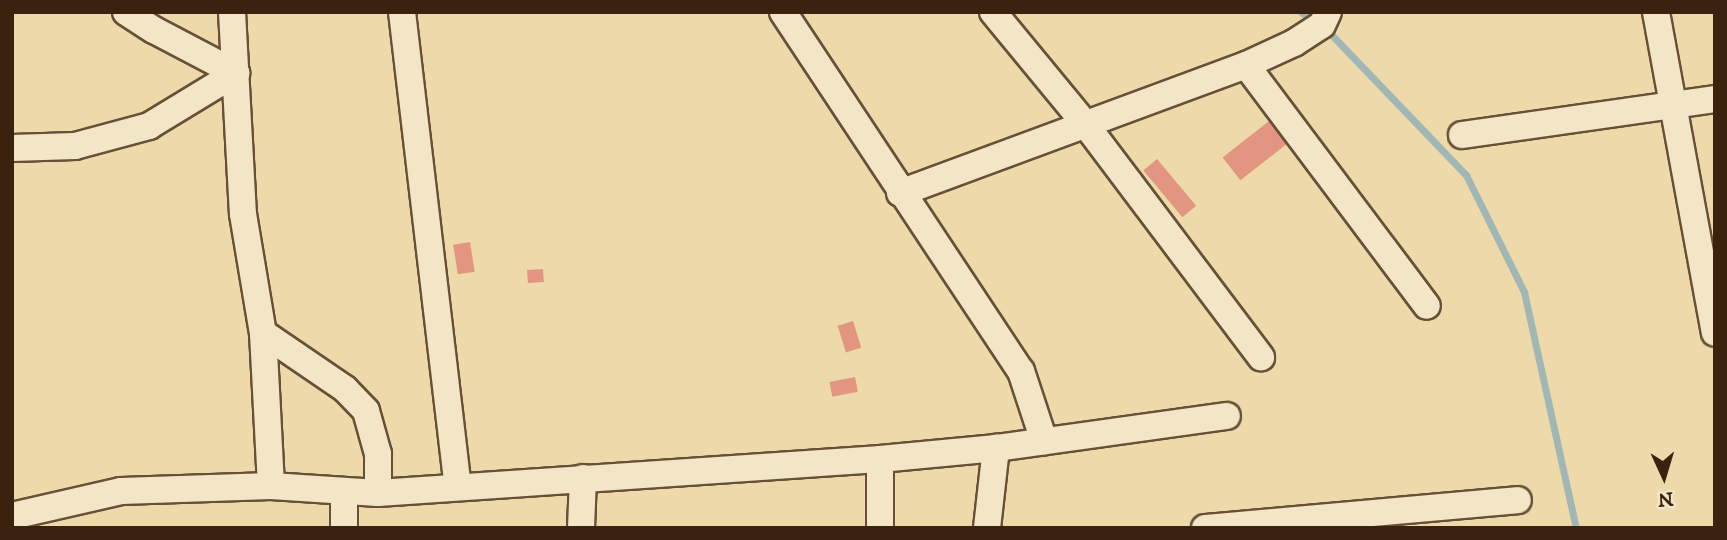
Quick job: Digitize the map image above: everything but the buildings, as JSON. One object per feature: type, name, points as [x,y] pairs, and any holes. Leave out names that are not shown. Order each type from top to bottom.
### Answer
[{"type":"street","points":[[126,12],[154,30],[236,73]]},
{"type":"street","points":[[232,12],[243,214],[263,333],[271,486]]},
{"type":"street","points":[[401,12],[458,487]]},
{"type":"street","points":[[783,12],[900,193],[1021,371],[1044,441]]},
{"type":"street","points":[[993,12],[1086,125],[1261,357]]},
{"type":"street","points":[[900,193],[1246,65],[1294,43],[1322,25],[1328,12]]},
{"type":"street","points":[[1656,12],[1715,333]]},
{"type":"street","points":[[1246,65],[1427,306]]},
{"type":"street","points":[[12,148],[75,146],[149,126],[236,73]]},
{"type":"street","points":[[1462,135],[1715,99]]},
{"type":"street","points":[[263,333],[345,389],[366,411],[378,454],[378,493]]},
{"type":"street","points":[[12,516],[121,491],[271,486],[378,493],[880,459],[996,448],[1227,416]]},
{"type":"street","points":[[987,528],[996,448]]},
{"type":"street","points":[[880,459],[880,528]]},
{"type":"street","points":[[581,528],[583,478]]},
{"type":"street","points":[[344,491],[344,528]]},
{"type":"street","points":[[1205,528],[1518,500]]},
{"type":"waterway","points":[[1301,12],[1315,21]]},
{"type":"waterway","points":[[1325,28],[1466,175],[1524,292],[1576,528]]}]
